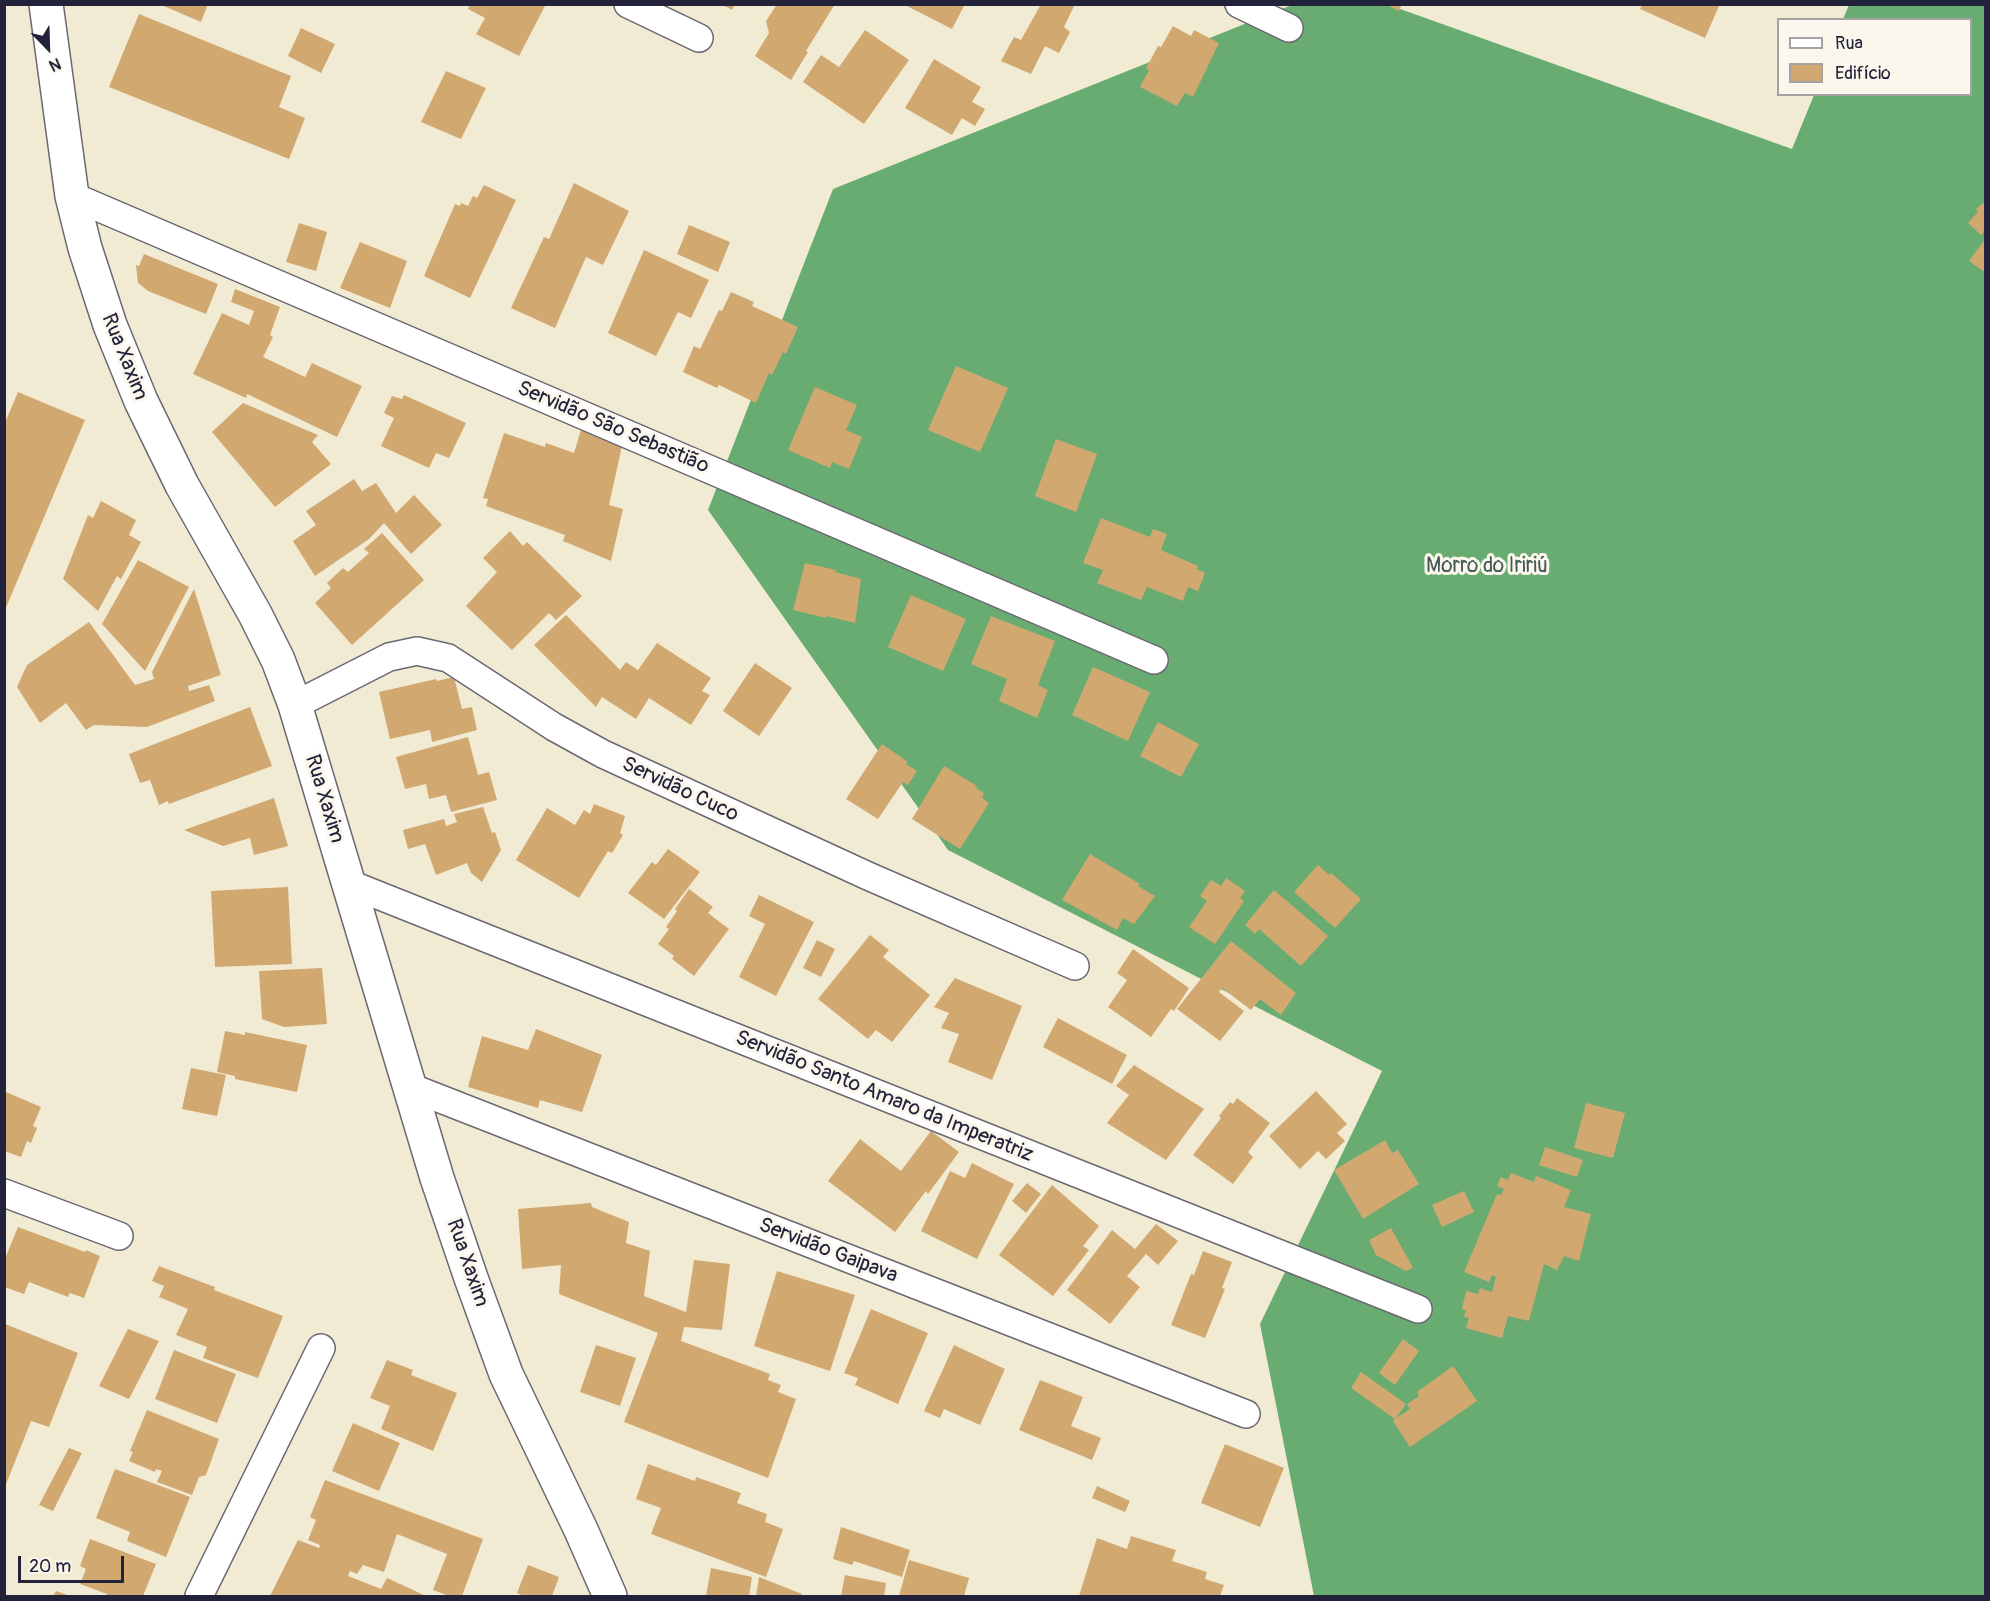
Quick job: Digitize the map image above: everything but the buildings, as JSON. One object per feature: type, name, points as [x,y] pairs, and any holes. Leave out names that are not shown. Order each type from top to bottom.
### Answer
[{"type":"street","name":"Rua Xaxim","points":[[46,4],[72,196],[85,248],[110,325],[141,401],[182,485],[255,614],[278,660],[295,705],[350,884],[437,1178],[506,1374],[610,1596]]},
{"type":"street","points":[[628,4],[699,38]]},
{"type":"street","points":[[1239,4],[1289,28]]},
{"type":"street","name":"Servidão São Sebastião","points":[[72,196],[1154,660]]},
{"type":"street","name":"Servidão Cuco","points":[[295,705],[389,657],[417,651],[448,658],[554,727],[603,754],[868,876],[1074,966]]},
{"type":"street","name":"Servidão Santo Amaro da Imperatriz","points":[[350,884],[1418,1309]]},
{"type":"street","name":"Servidão Gaipava","points":[[410,1087],[1246,1414]]},
{"type":"street","points":[[4,1193],[119,1236]]},
{"type":"street","points":[[199,1596],[321,1348]]},
{"type":"green space","name":"Morro do Iririú","points":[[1292,5],[1389,5],[1792,149],[1814,96],[1972,96],[1972,18],[1843,18],[1849,5],[1985,5],[1985,1596],[1314,1596],[1260,1324],[1382,1071],[948,850],[708,510],[833,189]]}]
